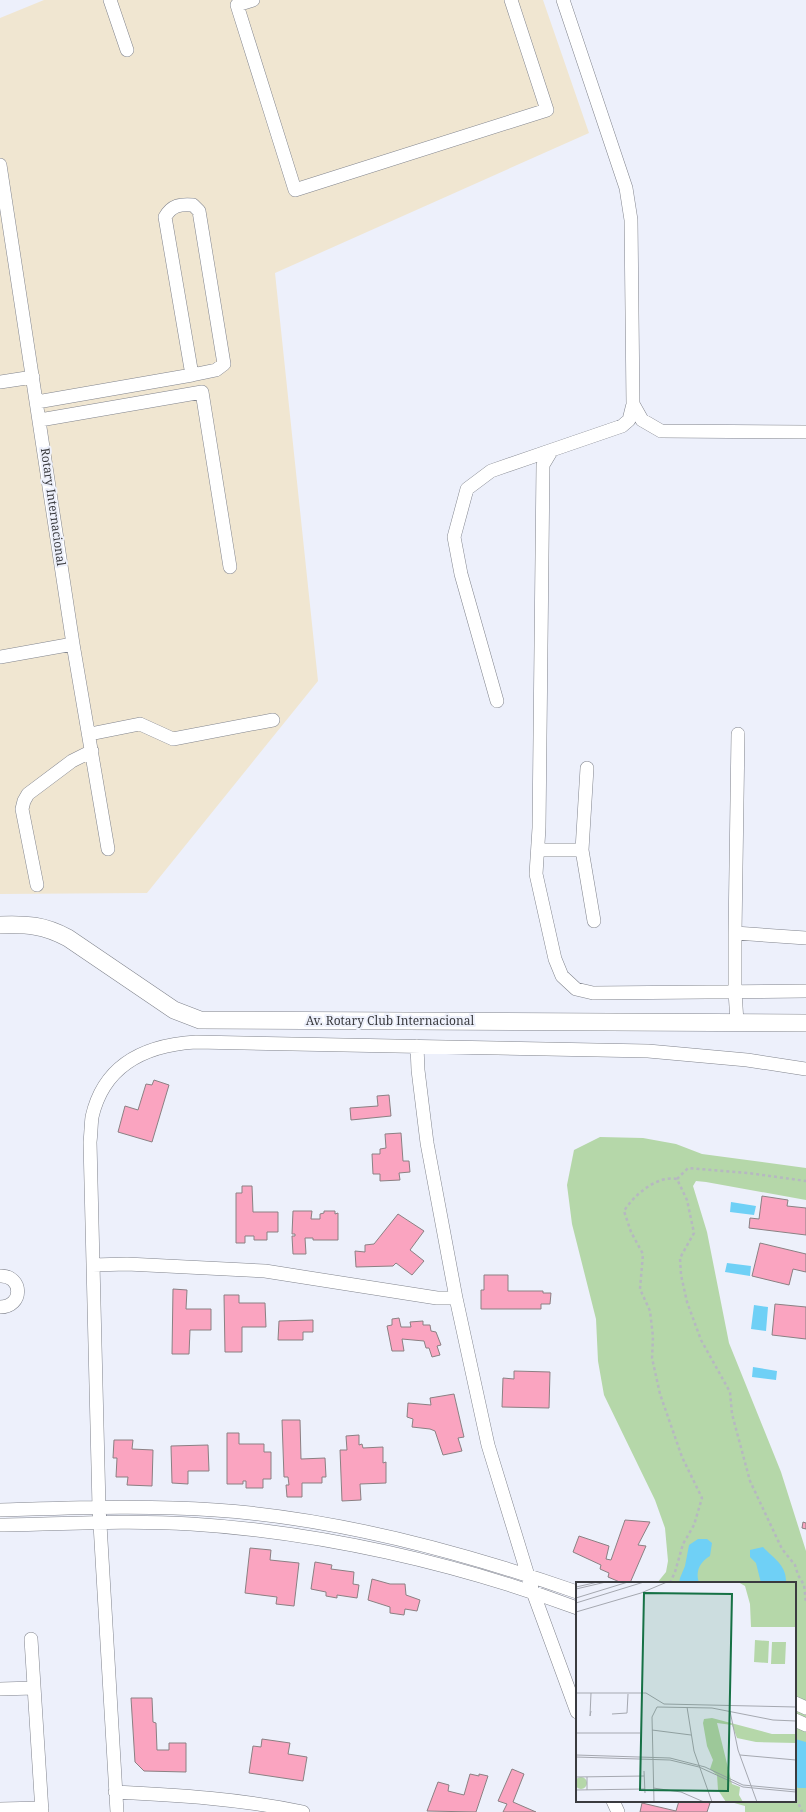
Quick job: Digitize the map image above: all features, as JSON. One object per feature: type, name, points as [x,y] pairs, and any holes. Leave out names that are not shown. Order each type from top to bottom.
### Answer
[{"type":"main road","name":"Av. Rotary Club Internacional","points":[[0,925],[23,924],[54,930],[174,1010],[200,1020],[806,1023]]},
{"type":"street","points":[[110,0],[127,50]]},
{"type":"street","points":[[253,0],[237,5],[295,190],[547,110],[511,0]]},
{"type":"street","points":[[497,701],[461,574],[454,537],[467,489],[491,471],[622,426],[629,420],[632,404],[631,220],[626,188],[563,0]]},
{"type":"street","name":"Rotary Internacional","points":[[0,165],[73,644],[90,734],[108,849]]},
{"type":"street","points":[[37,402],[192,375],[216,370],[224,364],[199,211],[193,205],[186,204],[177,205],[169,209],[165,217],[192,375]]},
{"type":"street","points":[[0,382],[33,377]]},
{"type":"street","points":[[40,420],[202,392],[230,567]]},
{"type":"street","points":[[632,404],[642,420],[661,431],[806,432]]},
{"type":"street","points":[[552,450],[543,465],[538,850],[536,874],[555,958],[562,976],[576,989],[593,993],[806,991]]},
{"type":"street","points":[[0,657],[73,644]]},
{"type":"street","points":[[90,734],[140,724],[172,739],[273,720]]},
{"type":"street","points":[[737,1022],[735,991],[735,933],[738,734]]},
{"type":"street","points":[[37,885],[22,809],[24,801],[28,794],[72,760],[92,751]]},
{"type":"street","points":[[587,768],[582,850],[594,921]]},
{"type":"street","points":[[538,850],[582,850]]},
{"type":"street","points":[[735,933],[806,938]]},
{"type":"street","points":[[117,1812],[99,1507],[90,1142],[92,1118],[97,1099],[120,1068],[141,1053],[157,1047],[189,1043],[648,1051],[747,1060],[806,1069]]},
{"type":"street","points":[[417,1046],[424,1124],[456,1298],[488,1445],[533,1592],[576,1709]]},
{"type":"street","points":[[93,1265],[127,1264],[265,1271],[436,1298],[456,1298]]},
{"type":"street","points":[[0,1276],[12,1279],[18,1292],[17,1297],[10,1305],[0,1307]]},
{"type":"street","points":[[0,1510],[99,1507],[215,1510],[311,1522],[378,1535],[432,1548],[528,1575],[576,1592]]},
{"type":"street","points":[[0,1525],[100,1523],[190,1524],[309,1537],[373,1549],[533,1592],[576,1608]]},
{"type":"street","points":[[0,1809],[42,1810],[32,1639]]},
{"type":"street","points":[[0,1689],[34,1688]]},
{"type":"street","points":[[796,1703],[806,1708]]},
{"type":"street","points":[[796,1720],[806,1725]]},
{"type":"street","points":[[116,1792],[234,1801],[303,1812]]},
{"type":"street","points":[[613,1802],[618,1812]]},
{"type":"path","points":[[677,1179],[688,1168],[748,1173],[806,1181]]},
{"type":"path","points":[[670,1582],[683,1544],[694,1525],[702,1498],[682,1457],[660,1394],[652,1358],[653,1337],[650,1312],[640,1289],[643,1254],[631,1232],[624,1211],[631,1200],[643,1191],[669,1177],[677,1179]]},
{"type":"path","points":[[677,1179],[687,1200],[694,1233],[680,1258],[681,1275],[687,1302],[701,1340],[730,1392],[732,1414],[750,1481],[782,1549],[796,1565],[798,1575],[804,1585],[806,1602]]},
{"type":"path","points":[[796,1801],[802,1812]]},
{"type":"shaded area","points":[[44,0],[543,0],[589,133],[275,273],[318,681],[147,893],[0,894],[0,18]]},
{"type":"green space","points":[[600,1137],[643,1138],[676,1144],[702,1154],[806,1168],[806,1200],[706,1182],[696,1181],[693,1186],[707,1232],[729,1343],[781,1472],[806,1551],[806,1812],[745,1812],[745,1806],[731,1802],[796,1802],[796,1582],[658,1582],[666,1572],[668,1561],[665,1528],[655,1500],[604,1395],[598,1361],[596,1319],[572,1224],[567,1185],[574,1150]]},
{"type":"water","points":[[731,1202],[756,1206],[754,1215],[730,1212]]},
{"type":"water","points":[[727,1263],[751,1266],[750,1276],[725,1272]]},
{"type":"water","points":[[754,1305],[768,1307],[766,1331],[751,1329]]},
{"type":"water","points":[[753,1367],[777,1371],[776,1380],[752,1377]]},
{"type":"water","points":[[698,1539],[707,1539],[712,1543],[710,1556],[699,1567],[699,1582],[679,1582],[685,1566],[689,1545]]},
{"type":"water","points":[[763,1547],[779,1562],[784,1571],[786,1582],[761,1582],[756,1563],[750,1557],[750,1550]]},
{"type":"water","points":[[796,1739],[806,1742],[806,1788],[798,1788],[796,1786]]},
{"type":"building","points":[[154,1080],[169,1085],[152,1142],[118,1132],[125,1106],[138,1110],[146,1084],[152,1085]]},
{"type":"building","points":[[389,1095],[391,1116],[351,1120],[350,1108],[378,1106],[377,1096]]},
{"type":"building","points":[[401,1133],[403,1161],[409,1161],[410,1172],[399,1173],[400,1180],[380,1181],[380,1174],[373,1174],[372,1154],[380,1154],[380,1149],[386,1148],[385,1134]]},
{"type":"building","points":[[242,1186],[252,1186],[253,1212],[278,1212],[278,1232],[267,1232],[267,1240],[254,1240],[254,1236],[245,1236],[245,1243],[236,1243],[236,1193],[242,1193]]},
{"type":"building","points":[[762,1196],[788,1200],[787,1206],[806,1208],[806,1235],[749,1228],[750,1218],[759,1219]]},
{"type":"building","points":[[293,1211],[312,1211],[311,1219],[320,1219],[320,1214],[324,1213],[324,1211],[335,1211],[335,1214],[338,1213],[338,1240],[313,1240],[313,1238],[305,1238],[306,1254],[293,1254],[292,1236],[295,1236],[295,1234],[292,1234]]},
{"type":"building","points":[[398,1214],[424,1231],[410,1250],[424,1261],[412,1275],[396,1263],[393,1266],[356,1267],[355,1251],[365,1252],[365,1245],[374,1244]]},
{"type":"building","points":[[760,1243],[806,1254],[806,1272],[793,1269],[789,1285],[752,1276]]},
{"type":"building","points":[[484,1275],[508,1275],[508,1291],[543,1291],[543,1293],[551,1293],[550,1304],[541,1304],[541,1309],[481,1309],[481,1290],[484,1290]]},
{"type":"building","points":[[173,1289],[187,1290],[186,1309],[211,1309],[211,1330],[190,1330],[189,1354],[172,1354]]},
{"type":"building","points":[[224,1295],[239,1295],[239,1303],[265,1303],[266,1327],[242,1327],[242,1352],[225,1352]]},
{"type":"building","points":[[775,1304],[806,1307],[806,1339],[772,1335]]},
{"type":"building","points":[[399,1318],[401,1327],[411,1327],[410,1322],[423,1321],[423,1325],[430,1325],[431,1331],[436,1332],[441,1345],[437,1346],[440,1355],[432,1357],[429,1348],[426,1348],[424,1341],[402,1339],[404,1351],[392,1351],[387,1326],[392,1325],[392,1319]]},
{"type":"building","points":[[313,1320],[313,1332],[303,1332],[303,1340],[278,1340],[279,1321]]},
{"type":"building","points":[[514,1371],[550,1372],[549,1408],[502,1407],[503,1378],[514,1379]]},
{"type":"building","points":[[454,1394],[464,1437],[458,1438],[462,1451],[443,1455],[435,1431],[412,1427],[413,1419],[407,1417],[408,1403],[431,1405],[430,1398]]},
{"type":"building","points":[[282,1420],[300,1420],[301,1459],[325,1458],[326,1477],[322,1477],[322,1483],[302,1483],[302,1497],[287,1497],[286,1485],[289,1485],[288,1477],[284,1477]]},
{"type":"building","points":[[227,1433],[239,1433],[239,1444],[264,1444],[264,1452],[271,1452],[271,1479],[263,1479],[263,1488],[246,1488],[246,1481],[243,1481],[243,1484],[227,1484]]},
{"type":"building","points":[[359,1435],[359,1445],[362,1444],[363,1448],[383,1447],[383,1463],[386,1462],[386,1483],[360,1484],[361,1500],[342,1501],[340,1450],[347,1450],[346,1436]]},
{"type":"building","points":[[114,1440],[133,1440],[132,1449],[153,1450],[152,1486],[127,1485],[128,1477],[116,1477],[117,1458],[113,1458]]},
{"type":"building","points":[[208,1445],[209,1471],[188,1471],[188,1484],[172,1483],[171,1446]]},
{"type":"building","points":[[625,1520],[650,1522],[638,1545],[646,1546],[630,1582],[620,1582],[608,1577],[609,1573],[600,1569],[601,1565],[573,1552],[579,1536],[609,1546],[606,1559],[611,1560]]},
{"type":"building","points":[[803,1522],[806,1523],[806,1529],[802,1528]]},
{"type":"building","points":[[250,1548],[271,1550],[270,1560],[299,1563],[294,1606],[276,1604],[277,1597],[245,1593]]},
{"type":"building","points":[[315,1562],[332,1565],[331,1569],[354,1572],[353,1584],[359,1585],[357,1598],[337,1595],[337,1598],[326,1596],[326,1592],[311,1589]]},
{"type":"building","points":[[372,1579],[390,1584],[405,1584],[406,1595],[420,1600],[417,1611],[405,1609],[404,1615],[390,1613],[390,1607],[368,1600]]},
{"type":"building","points":[[131,1698],[152,1698],[153,1722],[156,1723],[157,1750],[169,1750],[169,1743],[186,1743],[186,1772],[144,1771],[135,1762]]},
{"type":"building","points":[[262,1739],[290,1743],[288,1754],[307,1757],[303,1781],[249,1773],[253,1746],[261,1747]]},
{"type":"building","points":[[512,1769],[524,1774],[513,1802],[536,1812],[503,1812],[507,1804],[498,1801]]},
{"type":"building","points":[[470,1774],[488,1776],[476,1812],[427,1811],[438,1782],[449,1785],[448,1791],[464,1795]]},
{"type":"building","points":[[679,1802],[710,1803],[707,1812],[640,1812],[642,1803],[676,1811]]}]
